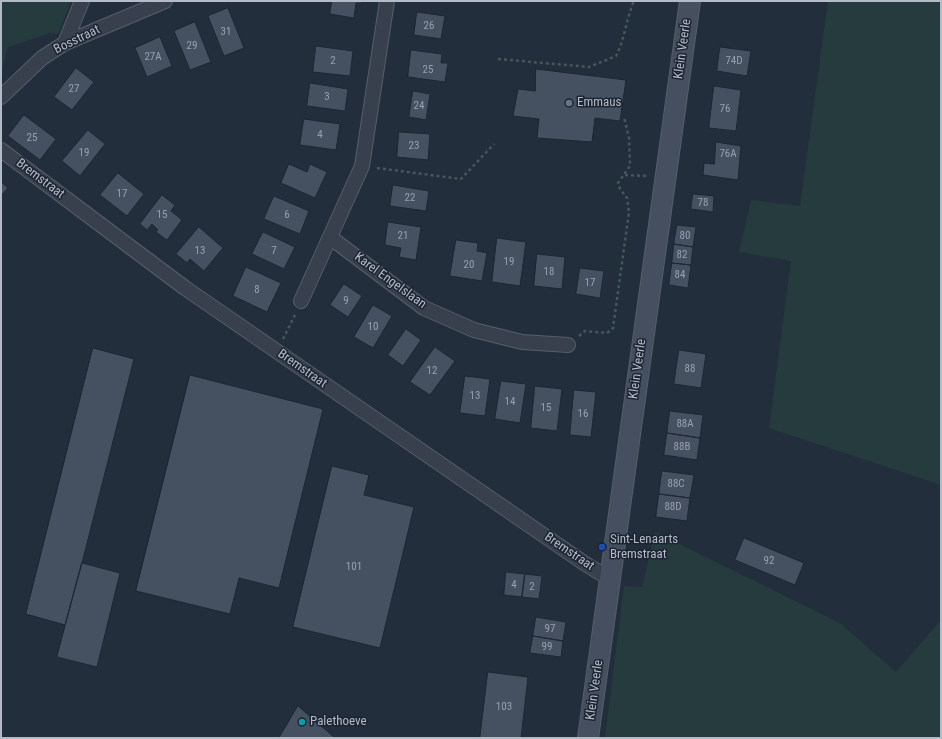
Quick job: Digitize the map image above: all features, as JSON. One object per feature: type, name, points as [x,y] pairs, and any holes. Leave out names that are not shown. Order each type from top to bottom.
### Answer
[{"type":"main road","name":"Klein Veerle","points":[[588,738],[690,1]]},
{"type":"street","points":[[65,43],[82,1]]},
{"type":"street","name":"Bosstraat","points":[[1,97],[42,58],[65,43],[165,1]]},
{"type":"street","points":[[301,301],[331,238],[362,166],[387,1]]},
{"type":"street","name":"Bremstraat","points":[[1,150],[185,288],[584,563],[610,579]]},
{"type":"street","name":"Karel Engelslaan","points":[[331,238],[424,308],[432,312],[481,332],[522,342],[568,345]]},
{"type":"path","points":[[498,59],[589,67],[616,56],[622,44],[629,12],[634,1]]},
{"type":"path","points":[[568,345],[585,331],[607,333],[613,328],[629,212],[627,198],[620,189],[618,183],[630,166],[630,138],[624,118]]},
{"type":"path","points":[[362,166],[461,179],[494,144]]},
{"type":"path","points":[[625,175],[665,177]]},
{"type":"path","points":[[277,352],[301,301]]},
{"type":"green space","points":[[1,1],[71,1],[58,34],[50,33],[8,47],[1,74]]},
{"type":"green space","points":[[828,1],[941,1],[941,485],[769,428],[791,261],[739,252],[751,200],[800,206]]},
{"type":"green space","points":[[655,532],[840,623],[896,672],[941,620],[941,738],[605,738],[624,586],[642,587]]},
{"type":"building","points":[[332,1],[362,1],[362,3],[356,3],[354,18],[330,14]]},
{"type":"building","points":[[228,8],[244,48],[224,56],[208,16]]},
{"type":"building","points":[[417,12],[445,16],[441,39],[414,35]]},
{"type":"building","points":[[195,22],[211,62],[190,70],[174,31]]},
{"type":"building","points":[[160,37],[172,66],[147,77],[135,48]]},
{"type":"building","points":[[316,46],[353,51],[350,76],[313,72]]},
{"type":"building","points":[[720,47],[751,51],[747,76],[717,71]]},
{"type":"building","points":[[411,50],[442,54],[441,63],[448,63],[445,82],[408,77]]},
{"type":"building","points":[[76,68],[94,82],[72,110],[54,97]]},
{"type":"building","name":"Emmaus","points":[[536,69],[626,80],[620,121],[595,118],[592,142],[537,138],[539,119],[513,116],[518,89],[535,91]]},
{"type":"building","points":[[310,83],[348,89],[345,111],[307,106]]},
{"type":"building","points":[[714,86],[741,90],[736,131],[709,128]]},
{"type":"building","points":[[413,91],[430,94],[426,120],[409,117]]},
{"type":"building","points":[[24,115],[56,139],[40,160],[8,136]]},
{"type":"building","points":[[304,119],[340,124],[336,150],[300,145]]},
{"type":"building","points":[[88,130],[105,144],[80,176],[62,161]]},
{"type":"building","points":[[399,132],[430,134],[428,160],[397,157]]},
{"type":"building","points":[[716,142],[741,146],[738,180],[703,175],[704,163],[714,164]]},
{"type":"building","points":[[289,164],[307,172],[310,164],[327,172],[315,198],[281,183]]},
{"type":"building","points":[[118,173],[144,194],[127,216],[100,195]]},
{"type":"building","points":[[1,182],[8,188],[1,196]]},
{"type":"building","points":[[393,185],[429,191],[426,211],[390,206]]},
{"type":"building","points":[[693,194],[714,196],[713,212],[691,209]]},
{"type":"building","points":[[162,195],[175,205],[171,211],[182,220],[167,240],[156,232],[158,230],[152,224],[147,230],[140,224]]},
{"type":"building","points":[[274,196],[309,211],[300,234],[264,219]]},
{"type":"building","points":[[388,222],[421,227],[416,260],[399,257],[401,248],[385,245]]},
{"type":"building","points":[[677,225],[696,227],[693,247],[674,244]]},
{"type":"building","points":[[199,227],[223,248],[204,271],[190,259],[187,263],[176,254]]},
{"type":"building","points":[[263,232],[295,247],[284,269],[252,254]]},
{"type":"building","points":[[497,238],[526,242],[520,286],[492,282]]},
{"type":"building","points":[[456,240],[478,243],[477,251],[487,253],[482,281],[450,276]]},
{"type":"building","points":[[674,244],[693,247],[691,265],[672,263]]},
{"type":"building","points":[[537,254],[565,257],[562,289],[534,286]]},
{"type":"building","points":[[672,263],[691,265],[688,288],[669,285]]},
{"type":"building","points":[[246,267],[281,283],[267,312],[233,296]]},
{"type":"building","points":[[580,268],[604,271],[600,298],[576,294]]},
{"type":"building","points":[[344,284],[362,296],[348,317],[330,305]]},
{"type":"building","points":[[373,305],[392,316],[373,348],[354,337]]},
{"type":"building","points":[[406,329],[421,340],[403,366],[388,355]]},
{"type":"building","points":[[435,347],[455,361],[430,395],[410,382]]},
{"type":"building","points":[[93,348],[134,359],[65,625],[26,614]]},
{"type":"building","points":[[679,350],[706,354],[701,388],[674,384]]},
{"type":"building","points":[[190,375],[323,409],[279,588],[239,578],[230,614],[136,591]]},
{"type":"building","points":[[465,376],[490,379],[485,416],[460,413]]},
{"type":"building","points":[[501,381],[526,384],[520,423],[495,419]]},
{"type":"building","points":[[535,386],[562,389],[557,431],[531,428]]},
{"type":"building","points":[[574,390],[596,392],[591,437],[570,435]]},
{"type":"building","points":[[670,411],[703,415],[700,438],[667,433]]},
{"type":"building","points":[[667,433],[700,438],[697,460],[664,455]]},
{"type":"building","points":[[332,466],[369,475],[364,495],[414,507],[380,648],[293,627]]},
{"type":"building","points":[[662,471],[694,475],[690,498],[659,494]]},
{"type":"building","points":[[659,494],[690,498],[687,521],[656,517]]},
{"type":"building","points":[[744,538],[804,563],[795,585],[735,560]]},
{"type":"building","points":[[82,563],[120,573],[97,667],[57,657]]},
{"type":"building","points":[[506,572],[525,574],[522,597],[504,595]]},
{"type":"building","points":[[525,574],[542,576],[539,599],[522,597]]},
{"type":"building","points":[[536,617],[566,622],[563,641],[533,636]]},
{"type":"building","points":[[533,636],[563,641],[561,657],[530,653]]},
{"type":"building","points":[[488,672],[528,677],[521,738],[480,738]]},
{"type":"building","name":"Palethoeve","points":[[298,706],[335,738],[279,738]]},
{"type":"place","name":"Emmaus","points":[[569,103]]},
{"type":"place","name":"Sint-Lenaarts Bremstraat","points":[[602,547]]},
{"type":"place","name":"Palethoeve","points":[[302,722]]}]
